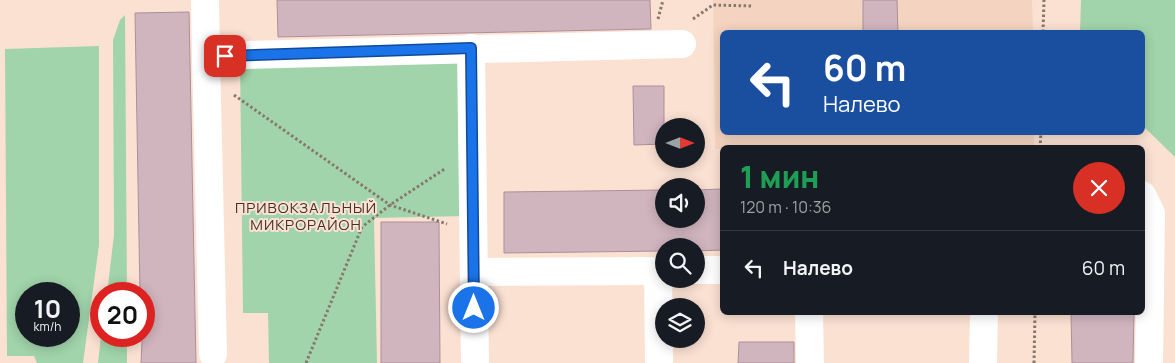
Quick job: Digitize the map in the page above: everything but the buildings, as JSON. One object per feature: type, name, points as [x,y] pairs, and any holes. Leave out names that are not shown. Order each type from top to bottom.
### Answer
[{"type":"lane","points":[[205,0],[213,354]]},
{"type":"lane","points":[[207,66],[471,48],[682,44]]},
{"type":"lane","points":[[471,48],[474,363]]},
{"type":"lane","points":[[1145,200],[1152,213],[1149,363]]},
{"type":"lane","points":[[705,270],[720,270]]},
{"type":"lane","points":[[474,272],[655,271]]},
{"type":"lane","points":[[659,363],[661,288]]},
{"type":"lane","points":[[810,315],[810,363]]},
{"type":"lane","points":[[983,363],[984,315]]},
{"type":"path","points":[[1043,30],[1044,0]]},
{"type":"path","points":[[713,5],[753,6]]},
{"type":"path","points":[[207,66],[390,206],[473,232]]},
{"type":"path","points":[[306,363],[362,227],[390,206],[472,153]]},
{"type":"path","points":[[1034,363],[1035,315]]},
{"type":"shaded area","points":[[713,0],[1032,0],[1033,30],[720,30],[720,135],[1034,135],[1034,145],[720,145],[720,149],[715,149]]},
{"type":"green space","points":[[1081,0],[1175,0],[1175,157],[1145,128],[1145,30],[1080,30]]},
{"type":"green space","points":[[125,15],[127,282],[108,282],[114,235],[113,40],[120,20]]},
{"type":"green space","points":[[99,46],[99,245],[94,282],[90,282],[90,311],[83,363],[37,363],[34,356],[7,356],[5,49]]},
{"type":"green space","points":[[464,56],[466,216],[374,218],[377,363],[269,363],[268,313],[243,313],[240,59]]},
{"type":"green space","points":[[100,347],[127,347],[127,363],[98,363]]},
{"type":"district","name":"ПРИВОКЗАЛЬНЫЙ МИКРОРАЙОН","points":[[306,216]]},
{"type":"route","points":[[225,56],[471,48],[474,308]]}]
